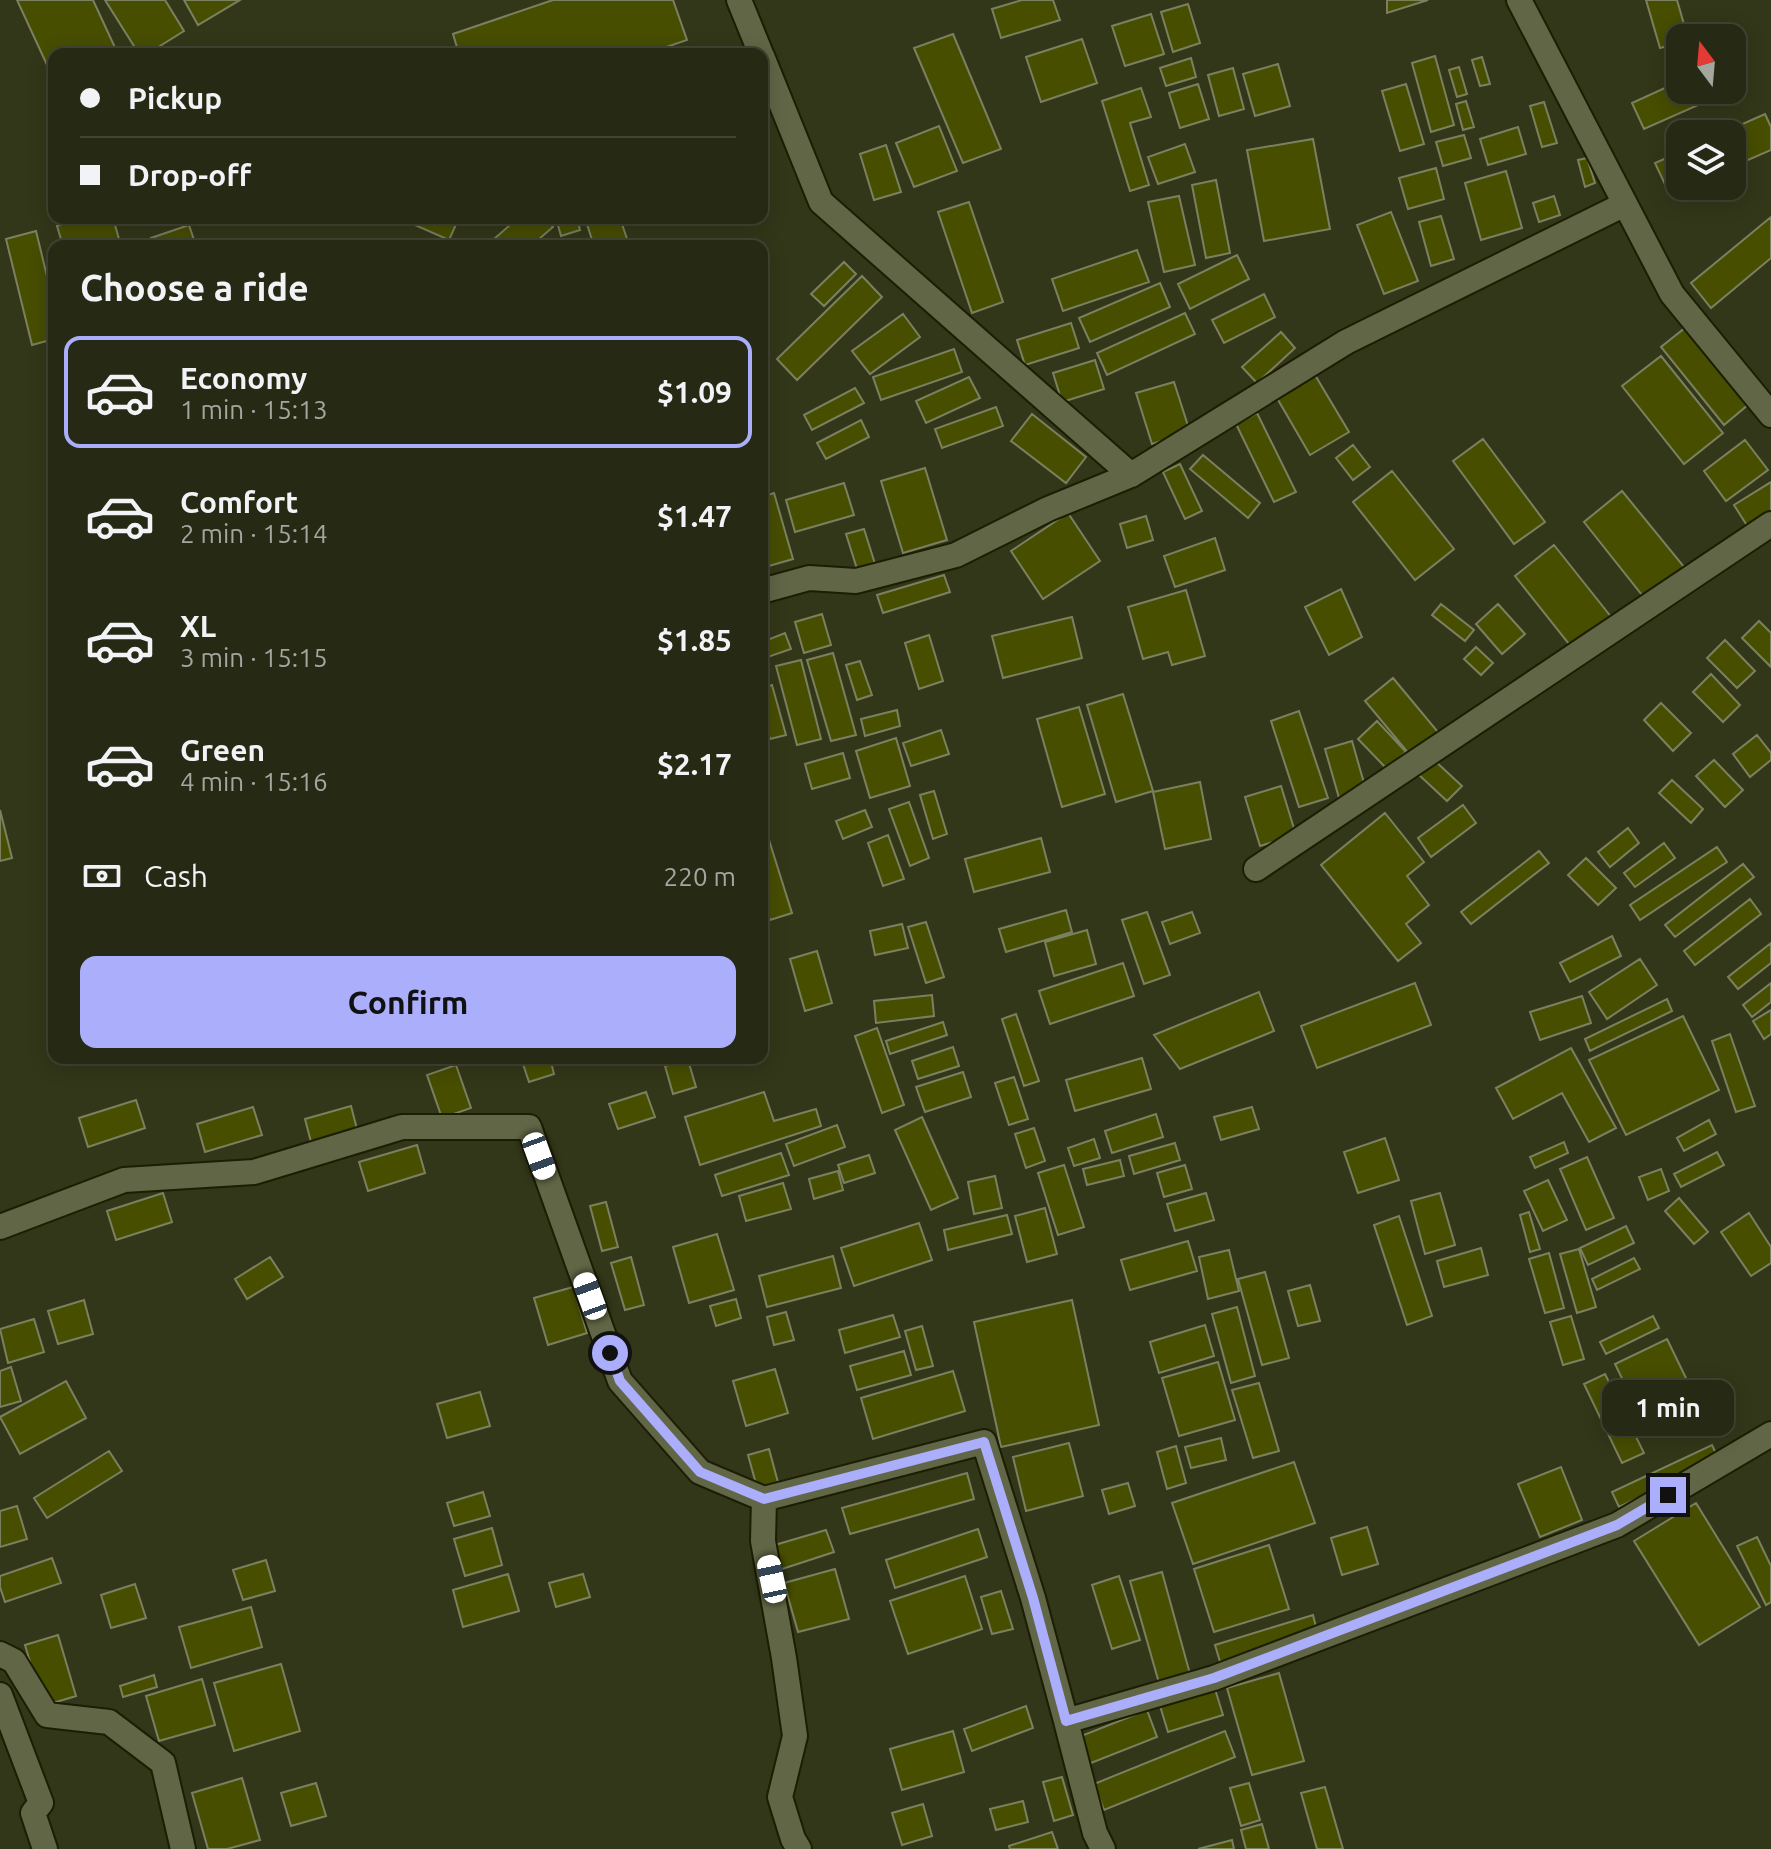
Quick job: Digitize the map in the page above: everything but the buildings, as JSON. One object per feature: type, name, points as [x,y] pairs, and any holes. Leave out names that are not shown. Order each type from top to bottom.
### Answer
[{"type":"street","points":[[739,0],[759,48]]},
{"type":"street","points":[[1519,0],[1672,294],[1771,415]]},
{"type":"street","points":[[768,70],[821,202],[1131,475]]},
{"type":"street","points":[[768,589],[809,578],[856,581],[956,555],[1048,509],[1131,475],[1346,342],[1625,204]]},
{"type":"street","points":[[1256,869],[1771,524]]},
{"type":"street","points":[[0,1227],[124,1180],[254,1172],[402,1127],[529,1127],[620,1381],[700,1472],[764,1499],[984,1442],[1033,1598],[1095,1833],[1103,1849]]},
{"type":"street","points":[[1066,1721],[1214,1678],[1617,1525],[1771,1434]]},
{"type":"street","points":[[764,1499],[763,1541],[795,1736],[780,1797],[799,1849]]},
{"type":"street","points":[[0,1654],[14,1661],[47,1715],[109,1722],[163,1763],[183,1849]]},
{"type":"street","points":[[0,1695],[41,1803],[33,1813],[45,1849]]},
{"type":"route","points":[[610,1353],[620,1381],[700,1472],[764,1499],[984,1442],[1033,1598],[1066,1721],[1214,1678],[1617,1525],[1668,1495]]}]
